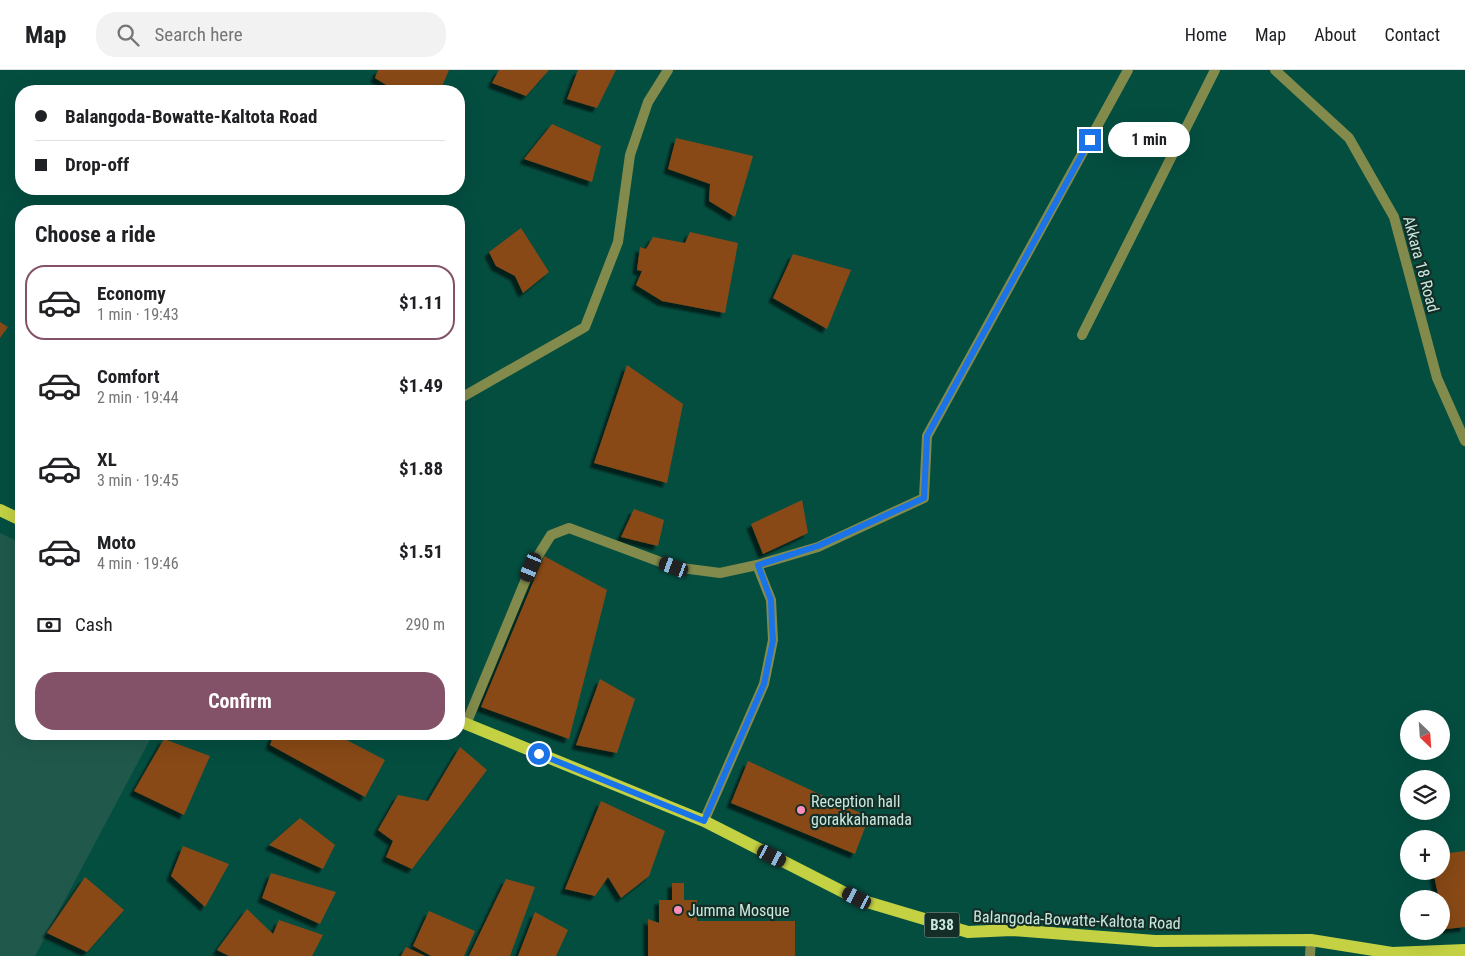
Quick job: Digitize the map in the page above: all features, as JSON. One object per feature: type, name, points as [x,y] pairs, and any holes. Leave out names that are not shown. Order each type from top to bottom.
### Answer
[{"type":"main road","points":[[0,510],[15,517]]},
{"type":"main road","name":"Balangoda-Bowatte-Kaltota Road","points":[[465,724],[704,821],[857,898],[968,932],[1012,930],[1155,941],[1311,940],[1392,953],[1465,950]]},
{"type":"street","points":[[465,396],[585,327],[618,242],[630,155],[648,102],[668,70]]},
{"type":"street","points":[[465,716],[531,567],[551,535],[569,528],[674,567],[720,573],[758,565],[818,546],[924,498],[927,436],[1128,70]]},
{"type":"street","points":[[1082,334],[1215,70]]},
{"type":"street","name":"Akkara 18 Road","points":[[1275,70],[1350,138],[1394,217],[1437,378],[1465,441]]},
{"type":"street","points":[[704,821],[764,684],[773,640],[771,600],[758,565]]},
{"type":"street","points":[[1310,956],[1311,940]]},
{"type":"shaded area","points":[[0,533],[15,540],[15,740],[150,740],[35,956],[0,956]]},
{"type":"building","points":[[378,70],[449,70],[443,85],[386,85],[375,78]]},
{"type":"building","points":[[499,70],[549,70],[526,96],[492,83]]},
{"type":"building","points":[[578,70],[616,70],[597,108],[567,99]]},
{"type":"building","points":[[552,124],[601,146],[592,182],[524,159]]},
{"type":"building","points":[[676,138],[753,156],[735,217],[709,201],[710,184],[668,169]]},
{"type":"building","points":[[521,228],[549,272],[523,293],[515,276],[496,266],[489,252]]},
{"type":"building","points":[[690,232],[738,243],[725,313],[662,301],[636,285],[642,271],[637,270],[640,247],[646,249],[653,237],[685,243]]},
{"type":"building","points":[[793,254],[851,270],[827,329],[773,298]]},
{"type":"building","points":[[0,322],[8,327],[0,338]]},
{"type":"building","points":[[627,365],[683,404],[667,483],[594,463]]},
{"type":"building","points":[[802,500],[808,533],[763,554],[751,524]]},
{"type":"building","points":[[634,509],[664,520],[658,546],[621,537]]},
{"type":"building","points":[[544,556],[607,590],[569,739],[481,707]]},
{"type":"building","points":[[600,679],[635,699],[617,753],[576,745]]},
{"type":"building","points":[[163,740],[210,756],[184,815],[134,791]]},
{"type":"building","points":[[272,740],[347,740],[385,760],[365,797],[270,745]]},
{"type":"building","points":[[460,747],[487,770],[412,869],[386,857],[393,841],[378,830],[398,795],[428,801]]},
{"type":"building","name":"Reception hall gorakkahamada","points":[[748,761],[869,817],[855,854],[731,803]]},
{"type":"building","points":[[601,801],[665,831],[649,876],[621,898],[608,877],[595,896],[565,889]]},
{"type":"building","points":[[300,818],[335,845],[323,869],[269,845]]},
{"type":"building","points":[[183,846],[229,864],[205,907],[171,876]]},
{"type":"building","points":[[1465,851],[1465,927],[1450,929],[1450,890],[1437,890],[1435,880],[1450,880],[1450,853]]},
{"type":"building","points":[[271,873],[336,892],[320,924],[262,898]]},
{"type":"building","points":[[85,877],[124,910],[87,952],[47,933]]},
{"type":"building","points":[[506,879],[535,887],[510,956],[469,956]]},
{"type":"building","name":"Jumma Mosque","points":[[672,883],[684,883],[684,900],[697,900],[697,921],[795,921],[795,956],[648,956],[648,919],[659,923],[659,900],[672,900]]},
{"type":"building","points":[[247,909],[273,934],[279,920],[323,935],[312,956],[229,956],[217,950]]},
{"type":"building","points":[[429,911],[475,931],[464,956],[431,956],[413,946]]},
{"type":"building","points":[[535,912],[568,930],[556,956],[518,956]]},
{"type":"building","points":[[406,947],[425,956],[401,956]]},
{"type":"place","name":"Reception hall gorakkahamada","points":[[801,810]]},
{"type":"place","name":"Jumma Mosque","points":[[678,910]]},
{"type":"route","points":[[539,754],[704,821],[764,684],[773,640],[771,600],[758,565],[818,546],[924,498],[927,436],[1090,140]]}]
